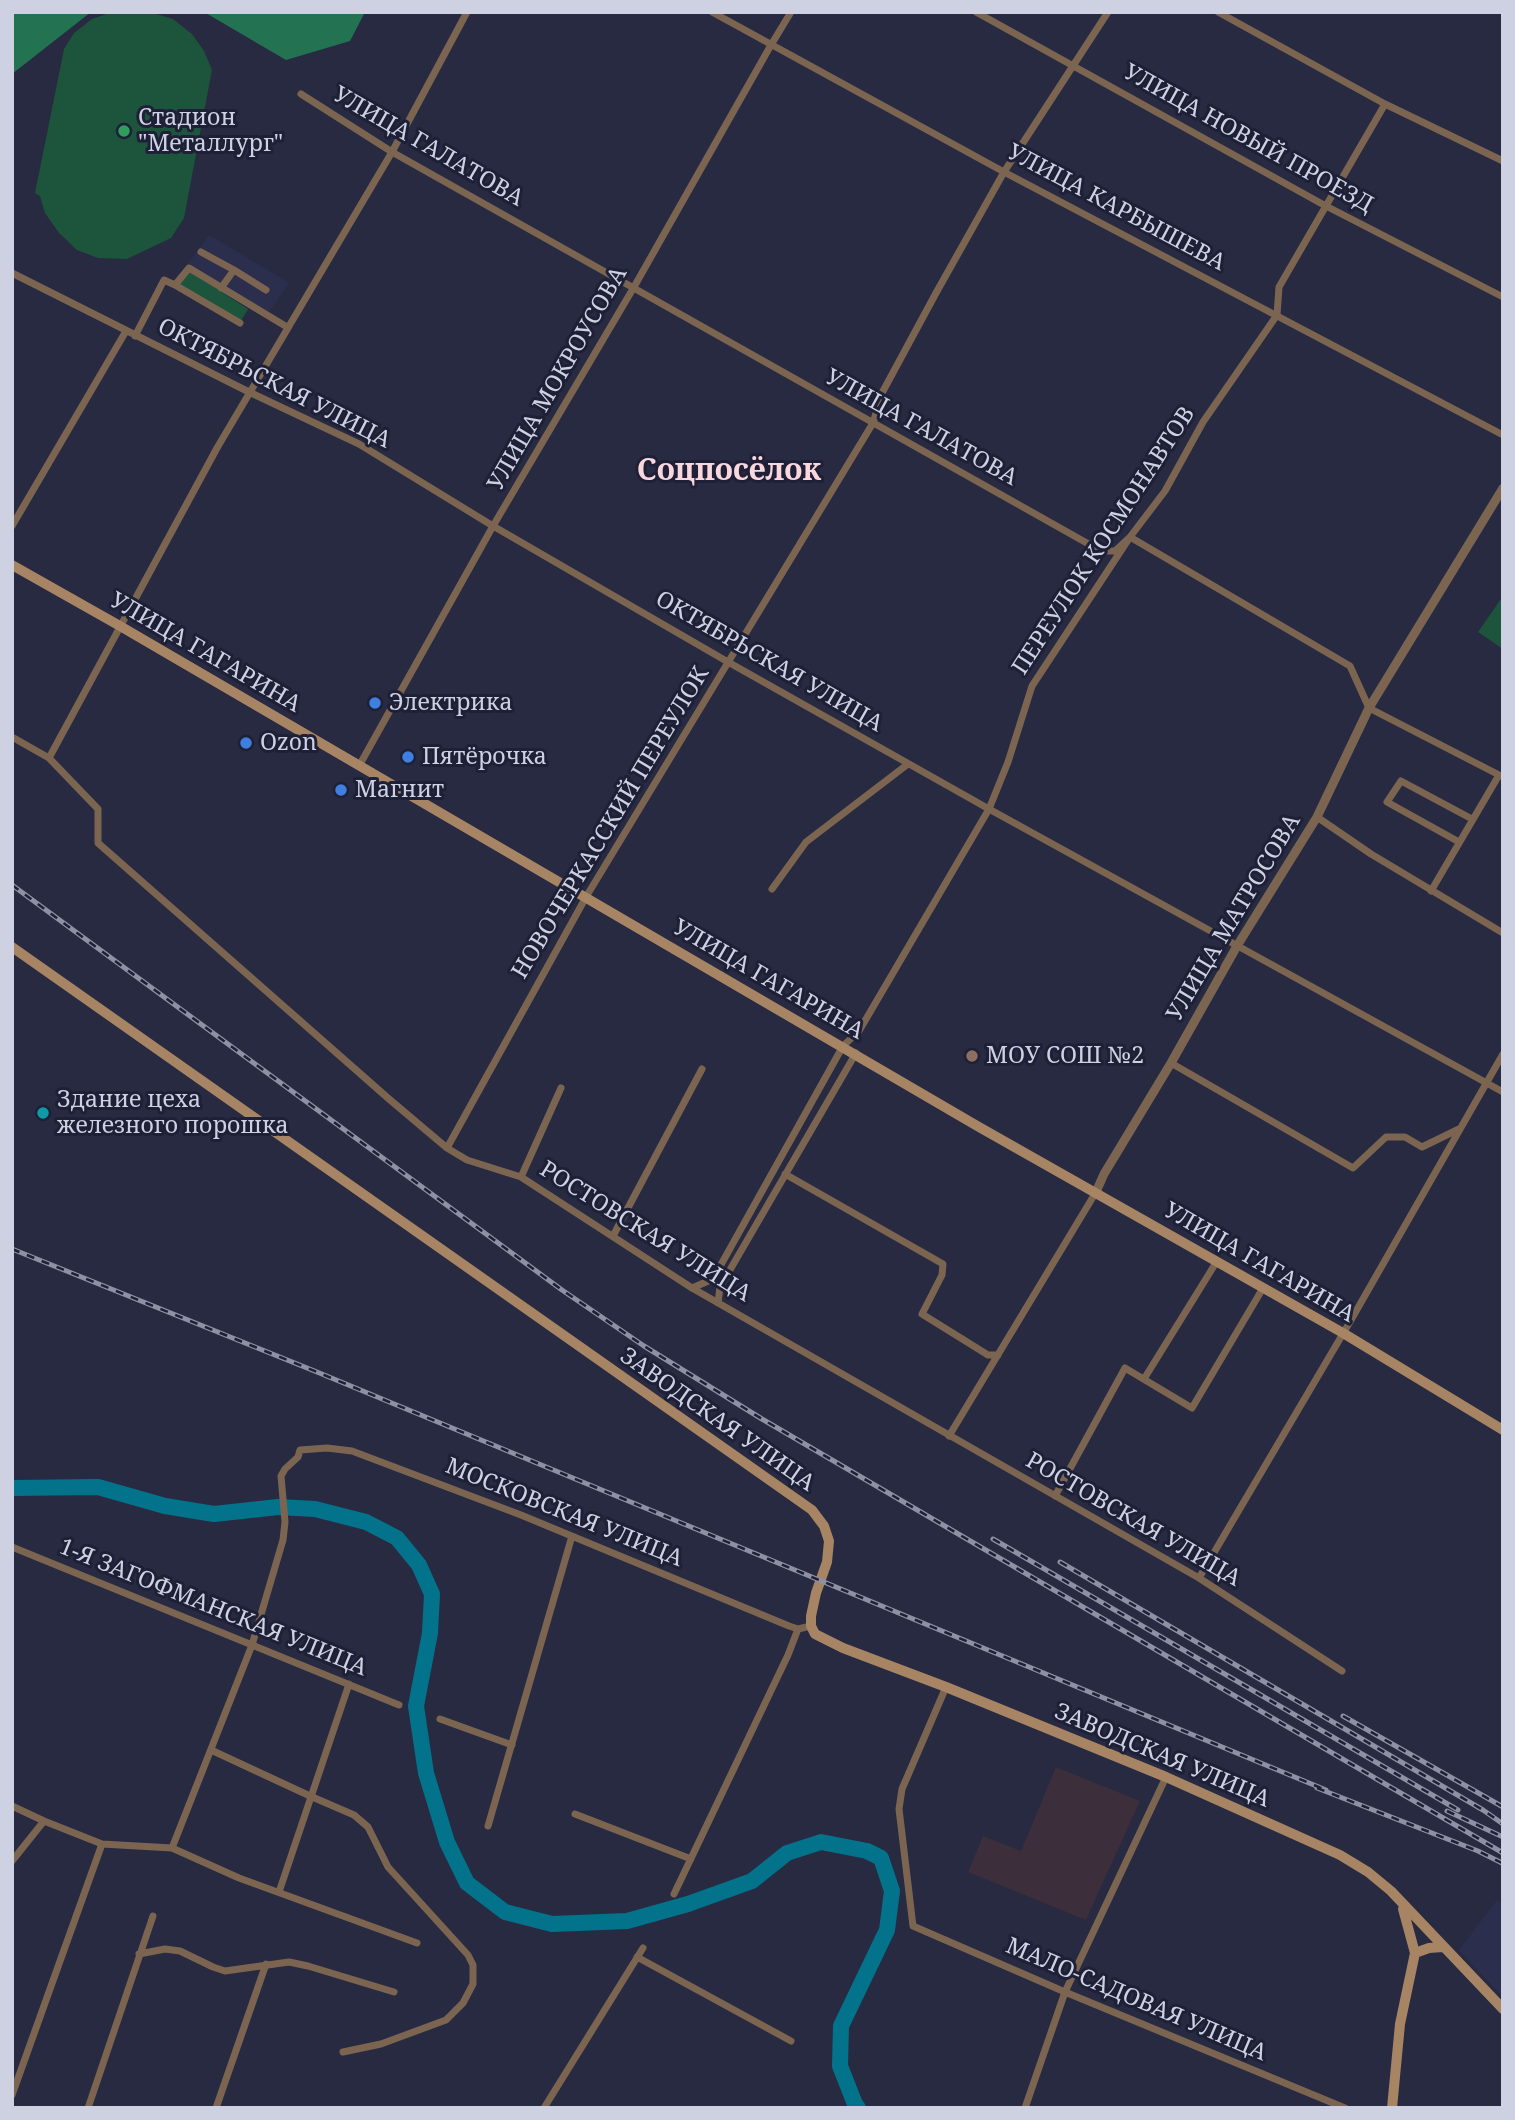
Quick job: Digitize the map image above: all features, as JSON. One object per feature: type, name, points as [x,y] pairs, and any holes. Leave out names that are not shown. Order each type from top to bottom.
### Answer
[{"type":"main road","name":"УЛИЦА ГАГАРИНА","points":[[12,565],[856,1053],[979,1127],[1343,1333],[1503,1430]]},
{"type":"main road","name":"ЗАВОДСКАЯ УЛИЦА","points":[[12,947],[812,1510],[824,1526],[829,1541],[829,1552],[813,1605],[811,1626],[815,1634],[822,1639],[1166,1777],[1340,1855],[1391,1891],[1503,2009]]},
{"type":"main road","points":[[1392,2108],[1400,2024],[1415,1953],[1401,1903]]},
{"type":"main road","points":[[1415,1953],[1443,1947]]},
{"type":"street","points":[[49,758],[249,392],[392,152],[467,12]]},
{"type":"street","name":"УЛИЦА КАРБЫШЕВА","points":[[712,12],[1004,172],[1503,435]]},
{"type":"street","name":"УЛИЦА МОКРОУСОВА","points":[[359,766],[493,526],[634,287],[791,12]]},
{"type":"street","name":"УЛИЦА НОВЫЙ ПРОЕЗД","points":[[976,12],[1324,205],[1503,297]]},
{"type":"street","name":"НОВОЧЕРКАССКИЙ ПЕРЕУЛОК","points":[[447,1148],[586,897],[873,423],[883,393],[1004,172],[1108,12]]},
{"type":"street","points":[[1218,12],[1385,104],[1503,161]]},
{"type":"street","name":"УЛИЦА ГАЛАТОВА","points":[[301,94],[392,152],[1101,551],[1115,551],[1130,537]]},
{"type":"street","name":"ПЕРЕУЛОК КОСМОНАВТОВ","points":[[692,1288],[713,1279],[843,1046],[859,1031],[989,809],[1008,762],[1032,686],[1130,537],[1165,491],[1203,422],[1277,315],[1279,287],[1324,205],[1385,104]]},
{"type":"street","points":[[201,252],[266,290]]},
{"type":"street","points":[[175,285],[189,268],[287,327]]},
{"type":"street","points":[[222,288],[234,270]]},
{"type":"street","name":"ОКТЯБРЬСКАЯ УЛИЦА","points":[[12,273],[135,336],[359,444],[493,526],[908,764],[1503,1092]]},
{"type":"street","points":[[135,336],[164,280],[240,323]]},
{"type":"street","points":[[12,526],[126,331]]},
{"type":"street","name":"УЛИЦА МАТРОСОВА","points":[[949,1436],[1096,1192],[1237,946],[1317,817],[1369,708],[1503,488]]},
{"type":"street","points":[[1130,537],[1349,666],[1369,708],[1501,776],[1472,819],[1431,891]]},
{"type":"street","name":"РОСТОВСКАЯ УЛИЦА","points":[[12,737],[49,758],[98,809],[98,843],[447,1148],[467,1160],[521,1177],[692,1288],[1199,1578],[1342,1671]]},
{"type":"street","points":[[772,889],[806,842],[908,764]]},
{"type":"street","points":[[1459,842],[1387,802],[1401,781],[1472,819]]},
{"type":"street","points":[[1317,817],[1371,854],[1503,933]]},
{"type":"street","points":[[718,1303],[720,1287],[856,1053]]},
{"type":"street","points":[[1199,1578],[1503,1054]]},
{"type":"street","points":[[1171,1063],[1353,1168],[1386,1137],[1405,1137],[1422,1147],[1460,1128]]},
{"type":"street","points":[[613,1236],[702,1069]]},
{"type":"street","points":[[521,1177],[561,1088]]},
{"type":"street","points":[[785,1174],[943,1264],[942,1275],[922,1314],[988,1355],[998,1354]]},
{"type":"street","points":[[1144,1379],[1217,1261]]},
{"type":"street","points":[[1055,1496],[1125,1368],[1192,1408],[1263,1288]]},
{"type":"street","name":"МОСКОВСКАЯ УЛИЦА","points":[[253,1645],[283,1540],[281,1476],[298,1457],[300,1450],[327,1448],[352,1451],[572,1536],[798,1629]]},
{"type":"street","points":[[488,1826],[572,1536]]},
{"type":"street","name":"1-Я ЗАГОФМАНСКАЯ УЛИЦА","points":[[12,1547],[399,1705]]},
{"type":"street","points":[[674,1894],[798,1629],[811,1626]]},
{"type":"street","points":[[172,1848],[253,1645]]},
{"type":"street","points":[[279,1892],[349,1684]]},
{"type":"street","name":"МАЛО-САДОВАЯ УЛИЦА","points":[[946,1687],[902,1789],[899,1809],[913,1926],[1345,2108]]},
{"type":"street","points":[[440,1718],[512,1745]]},
{"type":"street","points":[[211,1750],[354,1815],[368,1827],[388,1867],[468,1955],[473,1965],[473,1984],[463,2003],[446,2020],[381,2043],[342,2052]]},
{"type":"street","points":[[1025,2108],[1065,1992],[1166,1777]]},
{"type":"street","points":[[12,1806],[102,1844],[172,1848],[239,1878],[417,1943]]},
{"type":"street","points":[[575,1814],[691,1859]]},
{"type":"street","points":[[12,1861],[44,1821]]},
{"type":"street","points":[[12,2095],[102,1844]]},
{"type":"street","points":[[88,2108],[153,1916]]},
{"type":"street","points":[[544,2108],[643,1948]]},
{"type":"street","points":[[139,1954],[165,1949],[180,1951],[225,1971],[289,1962],[394,1992]]},
{"type":"street","points":[[637,1957],[791,2041]]},
{"type":"street","points":[[216,2108],[267,1964]]},
{"type":"shaded area","points":[[209,235],[289,283],[269,312],[187,265]]},
{"type":"shaded area","points":[[1056,1767],[1140,1801],[1086,1920],[968,1872],[983,1836],[1021,1851]]},
{"type":"shaded area","points":[[1497,1900],[1503,1903],[1503,1997],[1459,1950]]},
{"type":"green space","points":[[12,12],[91,12],[12,74]]},
{"type":"green space","name":"Стадион \"Металлург\"","points":[[112,12],[150,12],[173,19],[192,34],[204,51],[212,70],[184,218],[171,238],[127,259],[98,258],[77,250],[59,233],[45,213],[40,196],[35,193],[64,49],[74,33],[92,19]]},
{"type":"green space","points":[[204,12],[365,12],[350,41],[286,60]]},
{"type":"green space","points":[[189,271],[248,309],[241,321],[179,284]]},
{"type":"green space","points":[[1503,596],[1503,649],[1478,632]]},
{"type":"waterway","points":[[12,1488],[98,1487],[165,1506],[214,1514],[278,1507],[315,1509],[366,1522],[397,1538],[419,1565],[432,1594],[430,1633],[416,1706],[426,1773],[447,1842],[467,1883],[505,1912],[552,1924],[627,1921],[688,1904],[752,1881],[787,1853],[821,1842],[867,1851],[881,1858],[892,1891],[887,1930],[841,2026],[840,2066],[858,2108]]},
{"type":"railway","points":[[12,885],[562,1290],[644,1346],[762,1419],[1503,1853]]},
{"type":"railway","points":[[12,1249],[317,1372],[1326,1790]]},
{"type":"railway","points":[[993,1539],[1458,1810]]},
{"type":"railway","points":[[1060,1562],[1503,1824]]},
{"type":"railway","points":[[1343,1716],[1503,1807]]},
{"type":"railway","points":[[1317,1788],[1478,1851],[1502,1863]]},
{"type":"railway","points":[[1447,1811],[1503,1837]]},
{"type":"place","name":"Стадион \"Металлург\"","points":[[124,131]]},
{"type":"place","name":"Электрика","points":[[375,703]]},
{"type":"place","name":"Ozon","points":[[246,743]]},
{"type":"place","name":"Пятёрочка","points":[[408,757]]},
{"type":"place","name":"Магнит","points":[[341,790]]},
{"type":"place","name":"МОУ СОШ №2","points":[[972,1056]]},
{"type":"place","name":"Здание цеха железного порошка","points":[[43,1113]]},
{"type":"district","name":"Соцпосёлок","points":[[729,471]]}]
